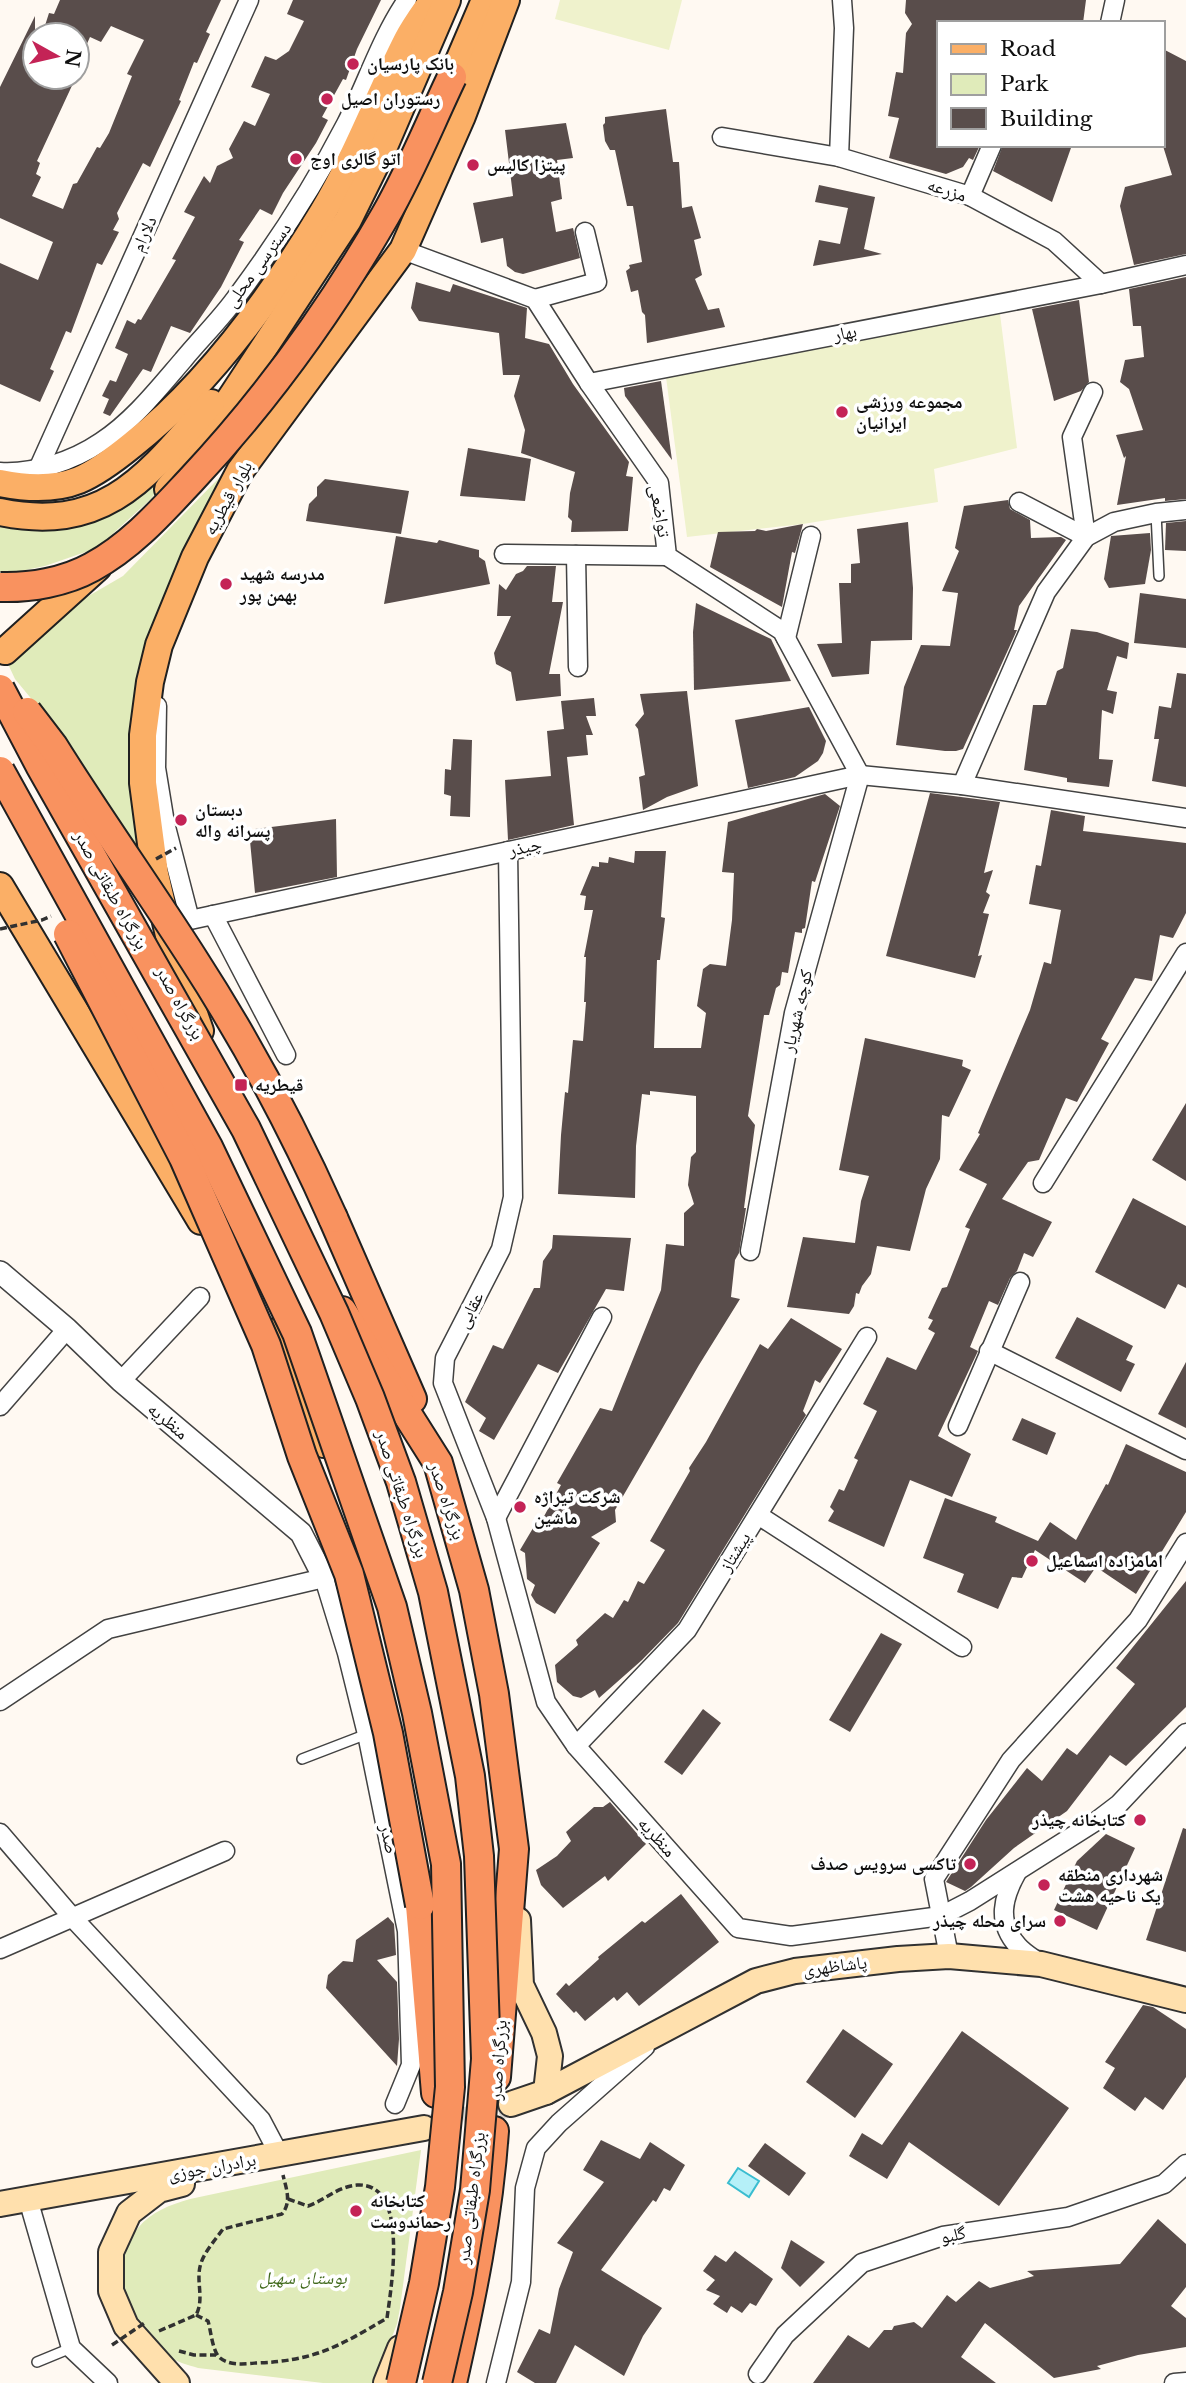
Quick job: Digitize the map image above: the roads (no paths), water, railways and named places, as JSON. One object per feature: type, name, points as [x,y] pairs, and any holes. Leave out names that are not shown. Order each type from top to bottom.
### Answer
[{"type":"highway","points":[[0,587],[34,585],[67,577],[92,567],[131,541],[224,445],[322,319],[387,214],[452,77]]},
{"type":"highway","points":[[2,669],[202,972],[257,1063],[298,1140],[392,1349],[438,1463]]},
{"type":"highway","name":"بزرگراه صدر","points":[[2,669],[205,1046],[252,1126],[341,1309],[438,1463],[474,1590],[494,1694],[514,1849],[488,2204],[452,2383]]},
{"type":"highway","name":"بزرگراه طبقاتی صدر","points":[[0,689],[40,765],[246,1129],[323,1288],[370,1398],[401,1482],[433,1592],[470,1776],[479,1856],[486,2059],[475,2190],[458,2292],[438,2383]]},
{"type":"highway","name":"بزرگراه طبقاتی صدر","points":[[0,771],[208,1147],[297,1333],[392,1607],[417,1713],[446,1864],[450,2087],[440,2187],[425,2283],[401,2383]]},
{"type":"highway","points":[[0,783],[202,1150],[292,1336],[387,1608],[412,1714],[434,1865],[436,2093],[429,2138],[425,2251],[395,2383]]},
{"type":"highway","points":[[21,812],[37,874],[184,1158],[267,1345],[302,1456],[349,1574],[388,1733],[420,1905],[436,2093]]},
{"type":"main road","points":[[0,482],[38,487],[77,481],[123,453],[164,419],[220,357],[256,311],[323,212],[361,142],[408,38],[433,0]]},
{"type":"main road","points":[[2,669],[121,545],[180,475],[348,219],[382,151],[447,0]]},
{"type":"main road","points":[[452,77],[485,0]]},
{"type":"main road","name":"بلوار قیطریه","points":[[205,1046],[173,953],[155,874],[142,783],[143,735],[150,682],[159,645],[195,557],[240,471],[403,250],[462,116],[506,0]]},
{"type":"main road","points":[[0,512],[18,516],[65,515],[85,512],[117,497],[153,470],[281,323]]},
{"type":"main road","points":[[0,886],[288,1364],[349,1498]]},
{"type":"main road","points":[[514,1849],[522,1985],[544,2033],[550,2056],[546,2092]]},
{"type":"main road","name":"پاشاظهری","points":[[511,2104],[546,2092],[756,1981],[795,1971],[949,1956],[1041,1964],[1186,2000]]},
{"type":"main road","name":"برادران جوزی","points":[[0,2204],[282,2167],[429,2138]]},
{"type":"main road","points":[[177,2383],[126,2326],[111,2291],[111,2252],[130,2213],[159,2190],[282,2167]]},
{"type":"main road","points":[[386,2383],[410,2325]]},
{"type":"street","name":"دلارام","points":[[39,467],[249,0]]},
{"type":"street","name":"دسترسی محلی","points":[[0,472],[22,471],[71,458],[99,443],[145,404],[237,297],[297,212],[346,124],[394,18],[407,0]]},
{"type":"street","points":[[839,157],[844,28],[842,0]]},
{"type":"street","points":[[1110,21],[1115,0]]},
{"type":"street","name":"مزرعه","points":[[722,137],[839,157],[970,196],[1054,241],[1101,284]]},
{"type":"street","points":[[970,196],[991,147]]},
{"type":"street","points":[[403,250],[535,299],[597,282],[585,232]]},
{"type":"street","points":[[1101,284],[1186,265]]},
{"type":"street","name":"بهار","points":[[589,383],[1101,284]]},
{"type":"street","name":"تواضعی","points":[[535,299],[589,383],[659,483],[667,556],[782,631],[860,775]]},
{"type":"street","points":[[1086,537],[1072,437],[1093,392]]},
{"type":"street","points":[[1019,502],[1086,537]]},
{"type":"street","points":[[962,785],[1046,592],[1086,537],[1114,522],[1186,510]]},
{"type":"street","points":[[786,638],[811,537]]},
{"type":"street","points":[[504,554],[667,556]]},
{"type":"street","points":[[576,555],[578,667]]},
{"type":"street","name":"چیذر","points":[[159,645],[156,768],[165,823],[190,920],[860,775],[962,785],[1186,818]]},
{"type":"street","name":"کوچه شهریار","points":[[750,1251],[794,1013],[860,775]]},
{"type":"street","name":"عقابی","points":[[508,851],[513,1197],[501,1249],[445,1358],[443,1383],[496,1518],[545,1702],[576,1746]]},
{"type":"street","points":[[213,915],[285,1055]]},
{"type":"street","points":[[1043,1183],[1186,953]]},
{"type":"street","name":"منظریه","points":[[0,1272],[67,1329],[121,1381],[301,1533],[324,1578]]},
{"type":"street","points":[[958,1426],[1020,1282]]},
{"type":"street","points":[[121,1381],[200,1297]]},
{"type":"street","points":[[496,1518],[602,1317]]},
{"type":"street","points":[[0,1406],[67,1329]]},
{"type":"street","name":"پیشتاز","points":[[576,1746],[687,1630],[867,1337]]},
{"type":"street","points":[[989,1351],[1186,1450]]},
{"type":"street","points":[[758,1515],[962,1647]]},
{"type":"street","points":[[949,1956],[934,1879],[1011,1760],[1139,1620],[1186,1543]]},
{"type":"street","points":[[0,1701],[108,1629],[324,1578]]},
{"type":"street","name":"صدر","points":[[324,1578],[347,1653],[367,1734],[407,1931],[411,2065],[395,2104]]},
{"type":"street","points":[[941,1916],[970,1901],[1098,1820],[1119,1804],[1186,1732]]},
{"type":"street","name":"منظریه","points":[[576,1746],[738,1928],[791,1936],[941,1916]]},
{"type":"street","points":[[0,1832],[72,1917],[261,2120],[282,2167]]},
{"type":"street","points":[[0,1949],[225,1851]]},
{"type":"street","points":[[1018,1869],[1005,1893],[1003,1920],[1017,1945],[1041,1964]]},
{"type":"street","points":[[496,2383],[521,2282],[524,2188],[536,2148],[559,2123],[661,2032]]},
{"type":"street","name":"گلبو","points":[[758,2374],[785,2335],[862,2263],[943,2236],[1068,2217],[1164,2183],[1186,2164]]},
{"type":"street","points":[[28,2199],[71,2348],[108,2383]]},
{"type":"street","points":[[1174,2383],[1186,2382]]},
{"type":"lane","points":[[1156,513],[1159,576]]},
{"type":"lane","points":[[302,1759],[367,1734]]},
{"type":"lane","points":[[37,2362],[71,2348]]},
{"type":"water","points":[[738,2168],[759,2181],[749,2197],[728,2183]]},
{"type":"tunnel","points":[[428,2127],[460,2121],[511,2104]]},
{"type":"place","name":"بانک پارسیان","points":[[353,64]]},
{"type":"place","name":"رستوران اصیل","points":[[327,99]]},
{"type":"place","name":"اتو گالری اوج","points":[[296,159]]},
{"type":"place","name":"پیتزا کالیس","points":[[473,165]]},
{"type":"place","name":"مجموعه ورزشی ایرانیان","points":[[842,412]]},
{"type":"place","name":"مدرسه شهید بهمن پور","points":[[226,584]]},
{"type":"place","name":"دبستان پسرانه واله","points":[[181,820]]},
{"type":"place","name":"قیطریه","points":[[241,1085]]},
{"type":"place","name":"شرکت تیراژه ماشین","points":[[520,1507]]},
{"type":"place","name":"امامزاده اسماعیل","points":[[1032,1561]]},
{"type":"place","name":"کتابخانه چیذر","points":[[1140,1820]]},
{"type":"place","name":"تاکسی سرویس صدف","points":[[970,1864]]},
{"type":"place","name":"شهرداری منطقه یک ناحیه هشت","points":[[1044,1885]]},
{"type":"place","name":"سرای محله چیذر","points":[[1060,1921]]},
{"type":"place","name":"کتابخانه رحماندوست","points":[[356,2211]]},
{"type":"park label","name":"بوستان سهیل","points":[[303,2278]]}]
